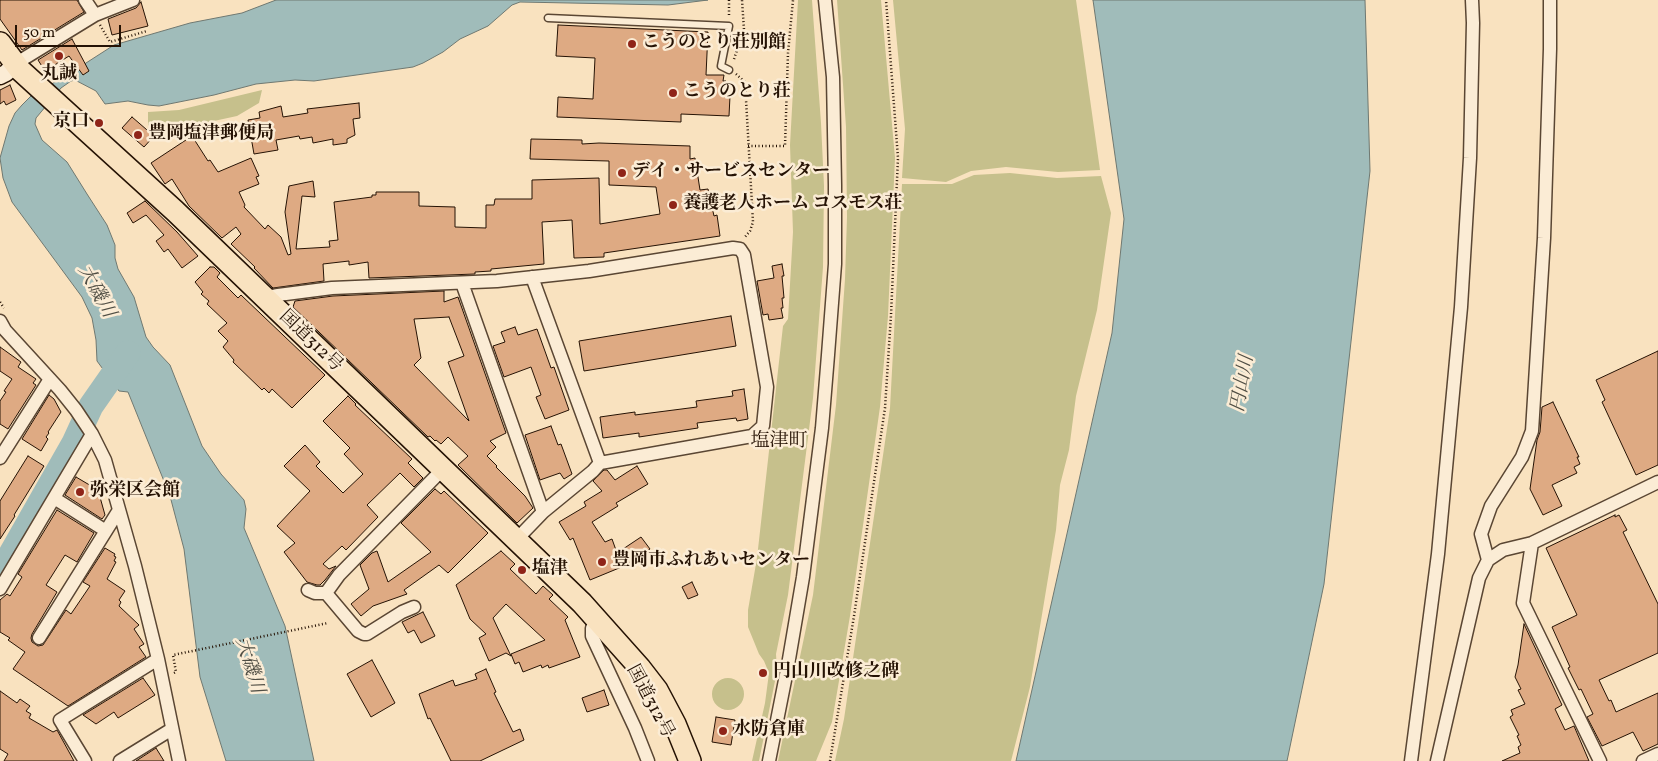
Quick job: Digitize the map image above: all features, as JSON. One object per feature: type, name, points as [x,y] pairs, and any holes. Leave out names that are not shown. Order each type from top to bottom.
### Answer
[{"type":"highway","name":"国道312号","points":[[0,43],[12,70],[57,102],[175,211],[582,603],[657,690],[690,761]]},
{"type":"highway","name":"国道312号","points":[[618,643],[649,694],[678,761]]},
{"type":"street","points":[[85,0],[95,15]]},
{"type":"street","points":[[12,70],[95,15],[133,0]]},
{"type":"street","points":[[769,761],[803,577],[822,428],[835,264],[832,78],[826,0]]},
{"type":"street","points":[[1411,761],[1438,554],[1461,307],[1470,158],[1472,0]]},
{"type":"street","points":[[1488,560],[1481,534],[1491,506],[1522,457],[1532,431],[1544,238],[1550,0]]},
{"type":"street","points":[[267,300],[272,296],[332,288],[462,283],[589,272],[733,248],[740,249],[744,255],[766,387],[763,426],[752,436],[600,462],[543,512],[516,540]]},
{"type":"street","points":[[532,277],[600,462]]},
{"type":"street","points":[[462,283],[543,512]]},
{"type":"street","points":[[1,325],[76,410],[92,434],[104,460],[135,566],[158,659],[179,761]]},
{"type":"street","points":[[0,458],[50,379]]},
{"type":"street","points":[[0,589],[92,434]]},
{"type":"street","points":[[326,593],[339,575],[442,470]]},
{"type":"street","points":[[1437,761],[1479,578],[1488,560],[1503,550],[1532,543],[1658,482]]},
{"type":"street","points":[[54,498],[106,531]]},
{"type":"street","points":[[39,638],[119,510]]},
{"type":"street","points":[[1532,543],[1523,602],[1600,761]]},
{"type":"street","points":[[308,590],[315,593],[326,593],[358,631],[364,634],[414,607]]},
{"type":"street","points":[[598,622],[592,628],[592,636],[635,728],[648,761]]},
{"type":"street","points":[[85,761],[60,720],[158,659]]},
{"type":"street","points":[[120,761],[172,729]]},
{"type":"street","points":[[1643,761],[1658,754]]},
{"type":"lane","points":[[548,18],[729,26],[721,66],[729,70]]},
{"type":"path","points":[[728,0],[729,26]]},
{"type":"path","points":[[733,248],[750,231],[753,222],[745,82],[740,76],[729,70],[744,30],[742,0]]},
{"type":"path","points":[[748,146],[785,146],[788,53],[793,0]]},
{"type":"path","points":[[830,761],[854,616],[884,408],[891,325],[898,158],[886,0]]},
{"type":"path","points":[[109,41],[147,31]]},
{"type":"path","points":[[169,674],[176,672],[173,655],[328,622]]},
{"type":"shaded area","points":[[798,0],[812,0],[824,186],[823,267],[813,398],[788,595],[776,654],[777,671],[759,761],[752,761],[765,703],[769,673],[748,627],[748,610],[757,558],[783,326],[788,319],[793,232],[790,145]]},
{"type":"shaded area","points":[[837,0],[881,0],[895,158],[888,316],[880,407],[850,616],[832,722],[816,761],[778,761],[813,595],[836,405],[845,279],[847,217],[846,127]]},
{"type":"shaded area","points":[[893,0],[1076,0],[1100,170],[1058,172],[1006,167],[971,171],[946,182],[902,178],[905,129]]},
{"type":"shaded area","points":[[262,90],[259,103],[237,116],[186,127],[161,135],[148,125],[148,112],[179,110]]},
{"type":"shaded area","points":[[1010,173],[1057,178],[1101,176],[1111,213],[1097,310],[1076,396],[1069,450],[1060,485],[1056,530],[1030,687],[1011,761],[835,761],[844,719],[890,408],[902,184],[952,184],[974,175]]},
{"type":"shaded area","points":[[728,678],[734,679],[739,683],[743,688],[743,700],[739,705],[734,709],[728,710],[722,709],[717,705],[713,700],[712,694],[713,688],[717,683],[722,679]]},
{"type":"water","name":"大磯川","points":[[276,0],[708,0],[668,5],[520,2],[512,5],[488,26],[460,39],[443,52],[413,67],[314,81],[295,80],[256,84],[159,106],[128,101],[105,104],[96,91],[75,80],[61,88],[36,118],[35,124],[42,140],[67,162],[107,225],[115,245],[115,258],[118,269],[134,297],[146,337],[170,365],[202,446],[221,474],[244,500],[246,509],[244,528],[285,626],[314,761],[226,761],[200,677],[184,549],[170,496],[128,392],[119,391],[97,361],[92,318],[82,297],[12,202],[3,178],[0,158],[9,126],[15,113],[31,96],[114,45],[190,23],[242,13]]},
{"type":"water","name":"円山川","points":[[1093,0],[1365,0],[1370,171],[1324,584],[1287,761],[1016,761],[1112,333],[1124,219]]},
{"type":"building","points":[[0,0],[77,0],[84,12],[22,50],[0,19]]},
{"type":"building","points":[[141,2],[148,26],[112,35],[108,19],[136,8]]},
{"type":"building","points":[[558,25],[708,32],[706,75],[724,75],[723,81],[726,81],[725,96],[730,96],[729,116],[681,114],[681,122],[557,117],[558,97],[593,99],[595,58],[556,56]]},
{"type":"building","points":[[72,39],[89,71],[83,75],[69,56],[45,71],[38,60]]},
{"type":"building","points":[[10,85],[16,100],[6,105],[4,101],[0,104],[0,90]]},
{"type":"building","points":[[359,103],[360,118],[353,119],[355,135],[347,139],[347,143],[333,145],[333,139],[313,143],[312,137],[300,139],[299,136],[276,140],[278,150],[254,154],[248,120],[260,118],[259,112],[281,106],[283,117],[308,113],[307,109]]},
{"type":"building","points":[[132,117],[154,136],[144,147],[122,128]]},
{"type":"building","points":[[192,136],[208,161],[210,160],[218,172],[251,158],[259,176],[256,177],[259,184],[239,192],[245,205],[244,207],[265,229],[268,225],[281,237],[288,255],[291,254],[285,212],[289,186],[313,181],[315,197],[302,196],[296,249],[330,247],[329,241],[338,240],[334,202],[372,197],[372,195],[376,195],[376,192],[419,192],[419,206],[455,207],[455,227],[486,228],[486,205],[494,205],[495,199],[532,199],[532,180],[599,178],[600,224],[660,214],[656,187],[609,185],[609,161],[530,159],[531,139],[582,140],[582,144],[690,146],[690,159],[695,158],[700,190],[708,189],[714,216],[717,215],[720,236],[604,253],[604,257],[574,258],[572,220],[542,222],[544,264],[491,269],[491,271],[475,272],[475,274],[369,278],[368,262],[349,265],[349,261],[323,264],[324,281],[273,288],[231,244],[241,234],[236,227],[222,238],[189,206],[172,179],[165,184],[151,163]]},
{"type":"building","points":[[145,201],[177,232],[198,256],[182,268],[168,249],[164,252],[156,241],[164,235],[146,215],[133,223],[127,213]]},
{"type":"building","points":[[782,264],[784,298],[782,298],[783,308],[781,308],[783,318],[769,320],[768,314],[763,315],[757,281],[774,278],[772,266]]},
{"type":"building","points":[[210,267],[214,267],[220,273],[217,277],[238,298],[241,295],[325,375],[292,408],[272,389],[269,393],[264,388],[262,390],[233,362],[234,360],[223,347],[228,341],[218,331],[227,323],[207,304],[209,301],[201,294],[203,292],[195,282]]},
{"type":"building","points":[[444,291],[444,302],[458,297],[506,433],[490,441],[496,447],[487,456],[525,496],[533,508],[517,523],[458,465],[468,456],[448,437],[441,444],[430,436],[428,437],[293,307],[295,301],[333,296]],"holes":[[[449,317],[464,356],[448,362],[469,421],[414,365],[421,358],[414,319]]]},
{"type":"building","points":[[731,316],[736,346],[584,371],[579,341]]},
{"type":"building","points":[[515,327],[518,335],[537,329],[551,368],[554,367],[569,410],[545,419],[536,397],[541,395],[531,367],[504,377],[493,346],[505,342],[501,332]]},
{"type":"building","points":[[0,347],[21,362],[18,367],[36,379],[33,383],[36,385],[8,429],[0,424],[0,401],[12,379],[0,371]]},
{"type":"building","points":[[1658,351],[1658,465],[1636,475],[1602,402],[1605,400],[1596,380]]},
{"type":"building","points":[[744,389],[748,419],[737,421],[736,418],[697,423],[698,428],[639,437],[639,433],[603,438],[600,417],[635,412],[635,415],[697,407],[696,401],[733,396],[732,391]]},
{"type":"building","points":[[49,395],[54,399],[61,412],[48,432],[46,437],[48,439],[41,451],[22,439]]},
{"type":"building","points":[[348,396],[355,405],[412,459],[408,463],[423,478],[414,487],[400,473],[367,505],[378,517],[346,550],[342,546],[323,564],[329,569],[336,566],[320,585],[317,585],[307,582],[284,552],[295,543],[277,526],[310,491],[284,466],[305,445],[320,462],[316,466],[343,493],[363,474],[344,454],[350,448],[323,421]]},
{"type":"building","points":[[1553,402],[1579,457],[1577,457],[1580,464],[1574,467],[1577,473],[1552,485],[1562,506],[1543,515],[1530,489],[1537,440],[1540,432],[1542,407]]},
{"type":"building","points":[[551,426],[558,445],[561,444],[572,474],[564,479],[560,473],[540,480],[525,435]]},
{"type":"building","points":[[28,456],[44,466],[0,539],[0,501]]},
{"type":"building","points":[[637,466],[648,484],[616,503],[618,506],[592,522],[605,542],[612,539],[617,553],[641,537],[650,549],[624,566],[590,580],[573,538],[570,540],[559,522],[586,506],[584,502],[602,491],[593,481],[604,470],[607,470],[615,480]]},
{"type":"building","name":"弥栄区会館","points":[[76,477],[98,490],[105,515],[102,519],[65,495]]},
{"type":"building","points":[[435,489],[441,494],[444,491],[488,533],[448,573],[439,565],[404,590],[407,594],[373,606],[361,616],[351,604],[369,589],[360,565],[372,553],[377,551],[388,582],[431,552],[401,523]]},
{"type":"building","points":[[57,510],[94,533],[77,562],[65,555],[46,585],[57,592],[32,634],[32,642],[38,646],[43,645],[66,610],[71,614],[90,586],[83,582],[105,548],[115,554],[114,556],[116,557],[114,561],[116,562],[107,579],[125,591],[119,600],[121,602],[119,606],[139,625],[134,629],[144,644],[139,647],[146,657],[68,706],[13,669],[25,652],[8,640],[10,638],[0,632],[0,600],[7,594],[10,596],[22,577],[18,574]]},
{"type":"building","points":[[1615,515],[1615,517],[1619,515],[1627,530],[1623,532],[1658,604],[1658,653],[1599,680],[1616,712],[1658,693],[1658,744],[1643,751],[1633,732],[1602,746],[1587,717],[1593,714],[1568,668],[1570,667],[1552,627],[1577,615],[1546,548]]},
{"type":"building","points":[[501,551],[515,564],[510,569],[536,594],[543,586],[553,595],[549,599],[568,617],[565,620],[580,657],[549,668],[548,665],[542,668],[541,665],[523,672],[519,662],[515,664],[511,654],[545,640],[506,604],[493,618],[511,656],[506,653],[489,661],[479,638],[486,634],[470,619],[456,585]]},
{"type":"building","points":[[692,582],[698,595],[688,599],[682,587]]},
{"type":"building","points":[[423,612],[435,636],[421,643],[414,630],[408,633],[402,622]]},
{"type":"building","points":[[1524,624],[1562,705],[1555,709],[1565,730],[1574,726],[1589,761],[1502,761],[1520,753],[1518,747],[1521,745],[1517,736],[1519,735],[1510,717],[1513,715],[1511,710],[1525,704],[1518,690],[1521,689],[1515,677]]},
{"type":"building","points":[[372,660],[395,703],[371,717],[347,674]]},
{"type":"building","points":[[486,669],[496,692],[494,693],[513,732],[520,729],[524,740],[480,761],[451,761],[430,718],[428,719],[419,694],[453,680],[455,686],[477,679],[475,674]]},
{"type":"building","points":[[143,678],[155,695],[118,718],[114,712],[96,724],[83,715]]},
{"type":"building","points":[[604,690],[609,705],[587,712],[582,698]]},
{"type":"building","points":[[0,691],[17,703],[20,699],[30,706],[26,711],[31,714],[29,718],[53,732],[57,730],[74,761],[4,761],[8,754],[0,749]]},
{"type":"building","name":"水防倉庫","points":[[716,717],[735,720],[731,745],[712,742]]},
{"type":"building","points":[[156,748],[164,761],[136,761]]},
{"type":"waterway","points":[[0,573],[74,443],[91,406],[128,353]]},
{"type":"place","name":"こうのとり荘別館","points":[[632,44]]},
{"type":"place","name":"丸誠","points":[[59,56]]},
{"type":"place","name":"こうのとり荘","points":[[673,93]]},
{"type":"place","name":"京口","points":[[99,123]]},
{"type":"place","name":"豊岡塩津郵便局","points":[[138,135]]},
{"type":"place","name":"デイ・サービスセンター","points":[[622,173]]},
{"type":"place","name":"養護老人ホーム コスモス荘","points":[[673,205]]},
{"type":"place","name":"弥栄区会館","points":[[80,492]]},
{"type":"place","name":"豊岡市ふれあいセンター","points":[[602,562]]},
{"type":"place","name":"塩津","points":[[522,570]]},
{"type":"place","name":"円山川改修之碑","points":[[763,673]]},
{"type":"place","name":"水防倉庫","points":[[723,731]]},
{"type":"district","name":"塩津町","points":[[779,443]]}]
